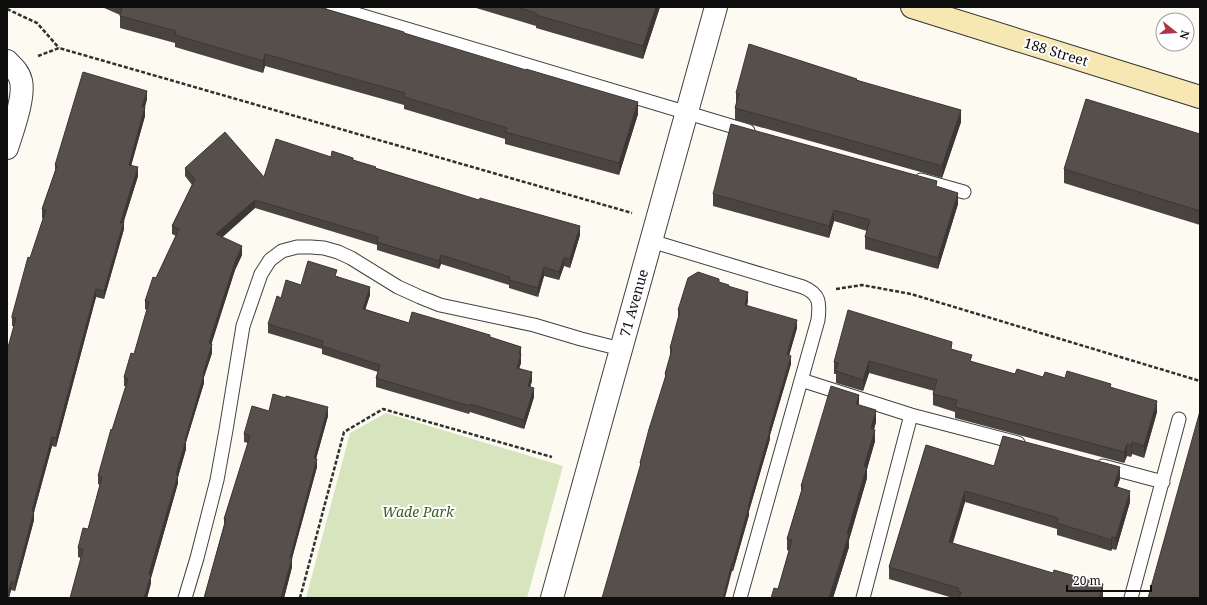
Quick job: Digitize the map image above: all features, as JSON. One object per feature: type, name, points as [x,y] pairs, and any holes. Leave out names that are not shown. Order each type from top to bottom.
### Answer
[{"type":"street","name":"71 Avenue","points":[[552,598],[716,7]]},
{"type":"street","name":"188 Street","points":[[912,7],[1200,97]]},
{"type":"street","points":[[7,148],[22,94],[21,81],[12,65]]},
{"type":"lane","points":[[333,7],[686,114],[758,134]]},
{"type":"lane","points":[[910,177],[964,192]]},
{"type":"lane","points":[[651,241],[803,287],[811,290],[817,297],[819,307],[818,320],[740,598]]},
{"type":"lane","points":[[185,598],[217,480],[243,326],[261,274],[270,260],[282,251],[311,247],[324,248],[338,252],[351,258],[398,287],[440,305],[534,324],[581,339],[621,349]]},
{"type":"lane","points":[[801,380],[911,415],[1033,447]]},
{"type":"lane","points":[[863,598],[911,415]]},
{"type":"lane","points":[[1131,598],[1179,419]]},
{"type":"lane","points":[[1094,463],[1163,482]]},
{"type":"path","points":[[7,9],[37,23],[59,48],[633,213]]},
{"type":"path","points":[[35,57],[59,48]]},
{"type":"path","points":[[833,290],[862,285],[911,294],[1200,381]]},
{"type":"path","points":[[300,598],[344,432],[383,409],[552,458]]},
{"type":"green space","name":"Wade Park","points":[[386,413],[563,466],[527,598],[306,598],[350,433]]},
{"type":"building","points":[[122,7],[319,7],[526,70],[638,102],[619,163],[505,132],[507,128],[404,97],[405,93],[265,54],[263,61],[175,35],[176,31],[120,16]]},
{"type":"building","points":[[516,7],[656,7],[643,46],[536,15],[536,13]]},
{"type":"building","points":[[749,44],[857,79],[856,80],[961,110],[942,166],[735,108],[739,94],[736,93]]},
{"type":"building","points":[[83,72],[147,91],[142,107],[145,107],[129,165],[138,167],[120,224],[124,221],[104,291],[96,289],[56,438],[52,437],[32,511],[34,511],[15,583],[11,582],[7,596],[7,351],[16,318],[12,318],[12,316],[28,257],[30,258],[46,210],[42,209],[57,166],[55,165]]},
{"type":"building","points":[[1086,99],[1200,134],[1200,211],[1064,169]]},
{"type":"building","points":[[731,124],[937,181],[936,186],[958,193],[938,258],[865,237],[870,220],[834,210],[829,226],[713,194]]},
{"type":"building","points":[[225,132],[264,177],[276,139],[331,157],[332,151],[353,158],[353,160],[376,167],[375,168],[479,200],[480,198],[580,226],[570,259],[564,258],[559,272],[544,267],[538,288],[509,280],[510,277],[441,255],[439,261],[377,242],[378,237],[255,200],[216,234],[242,246],[235,262],[209,343],[212,344],[176,474],[178,475],[149,574],[151,575],[144,598],[70,598],[83,550],[78,548],[83,528],[88,529],[102,477],[98,476],[111,429],[112,430],[128,379],[124,377],[131,353],[134,354],[149,302],[145,301],[153,277],[156,278],[179,229],[172,226],[195,179],[185,168]]},
{"type":"building","points":[[308,261],[337,270],[335,276],[370,287],[363,309],[409,323],[412,312],[490,335],[490,337],[521,347],[519,354],[521,354],[517,368],[532,372],[528,386],[534,388],[524,420],[470,404],[469,406],[376,378],[380,365],[322,346],[323,341],[268,324],[277,296],[281,298],[286,280],[301,285]]},
{"type":"building","points":[[698,272],[719,279],[719,282],[729,285],[728,286],[748,292],[745,305],[797,320],[787,354],[791,356],[723,598],[602,598],[641,463],[649,429],[666,375],[672,349],[670,348],[680,311],[678,310],[688,278]]},
{"type":"building","points":[[848,310],[952,342],[951,349],[972,355],[970,361],[1015,374],[1017,369],[1043,377],[1045,372],[1065,378],[1067,371],[1111,384],[1110,387],[1157,401],[1144,446],[1132,442],[1131,445],[1127,444],[1124,452],[955,407],[957,400],[933,394],[937,380],[869,361],[863,380],[836,371],[838,363],[834,362]]},
{"type":"building","points":[[831,386],[859,395],[856,404],[876,410],[871,428],[875,430],[864,466],[867,467],[847,534],[849,535],[829,598],[771,598],[774,588],[778,589],[792,540],[787,539]]},
{"type":"building","points":[[273,394],[328,407],[314,458],[317,459],[290,558],[292,558],[281,598],[204,598],[226,519],[224,519],[250,436],[244,434],[252,406],[269,411]]},
{"type":"building","points":[[1200,411],[1200,596],[1199,598],[1148,598]]},
{"type":"building","points":[[1003,436],[1120,467],[1114,486],[1130,491],[1116,538],[1112,537],[1111,540],[1057,523],[1058,518],[965,491],[949,542],[1053,573],[1054,570],[1103,584],[1099,598],[959,598],[961,592],[958,591],[958,588],[889,567],[926,445],[994,466]]}]
